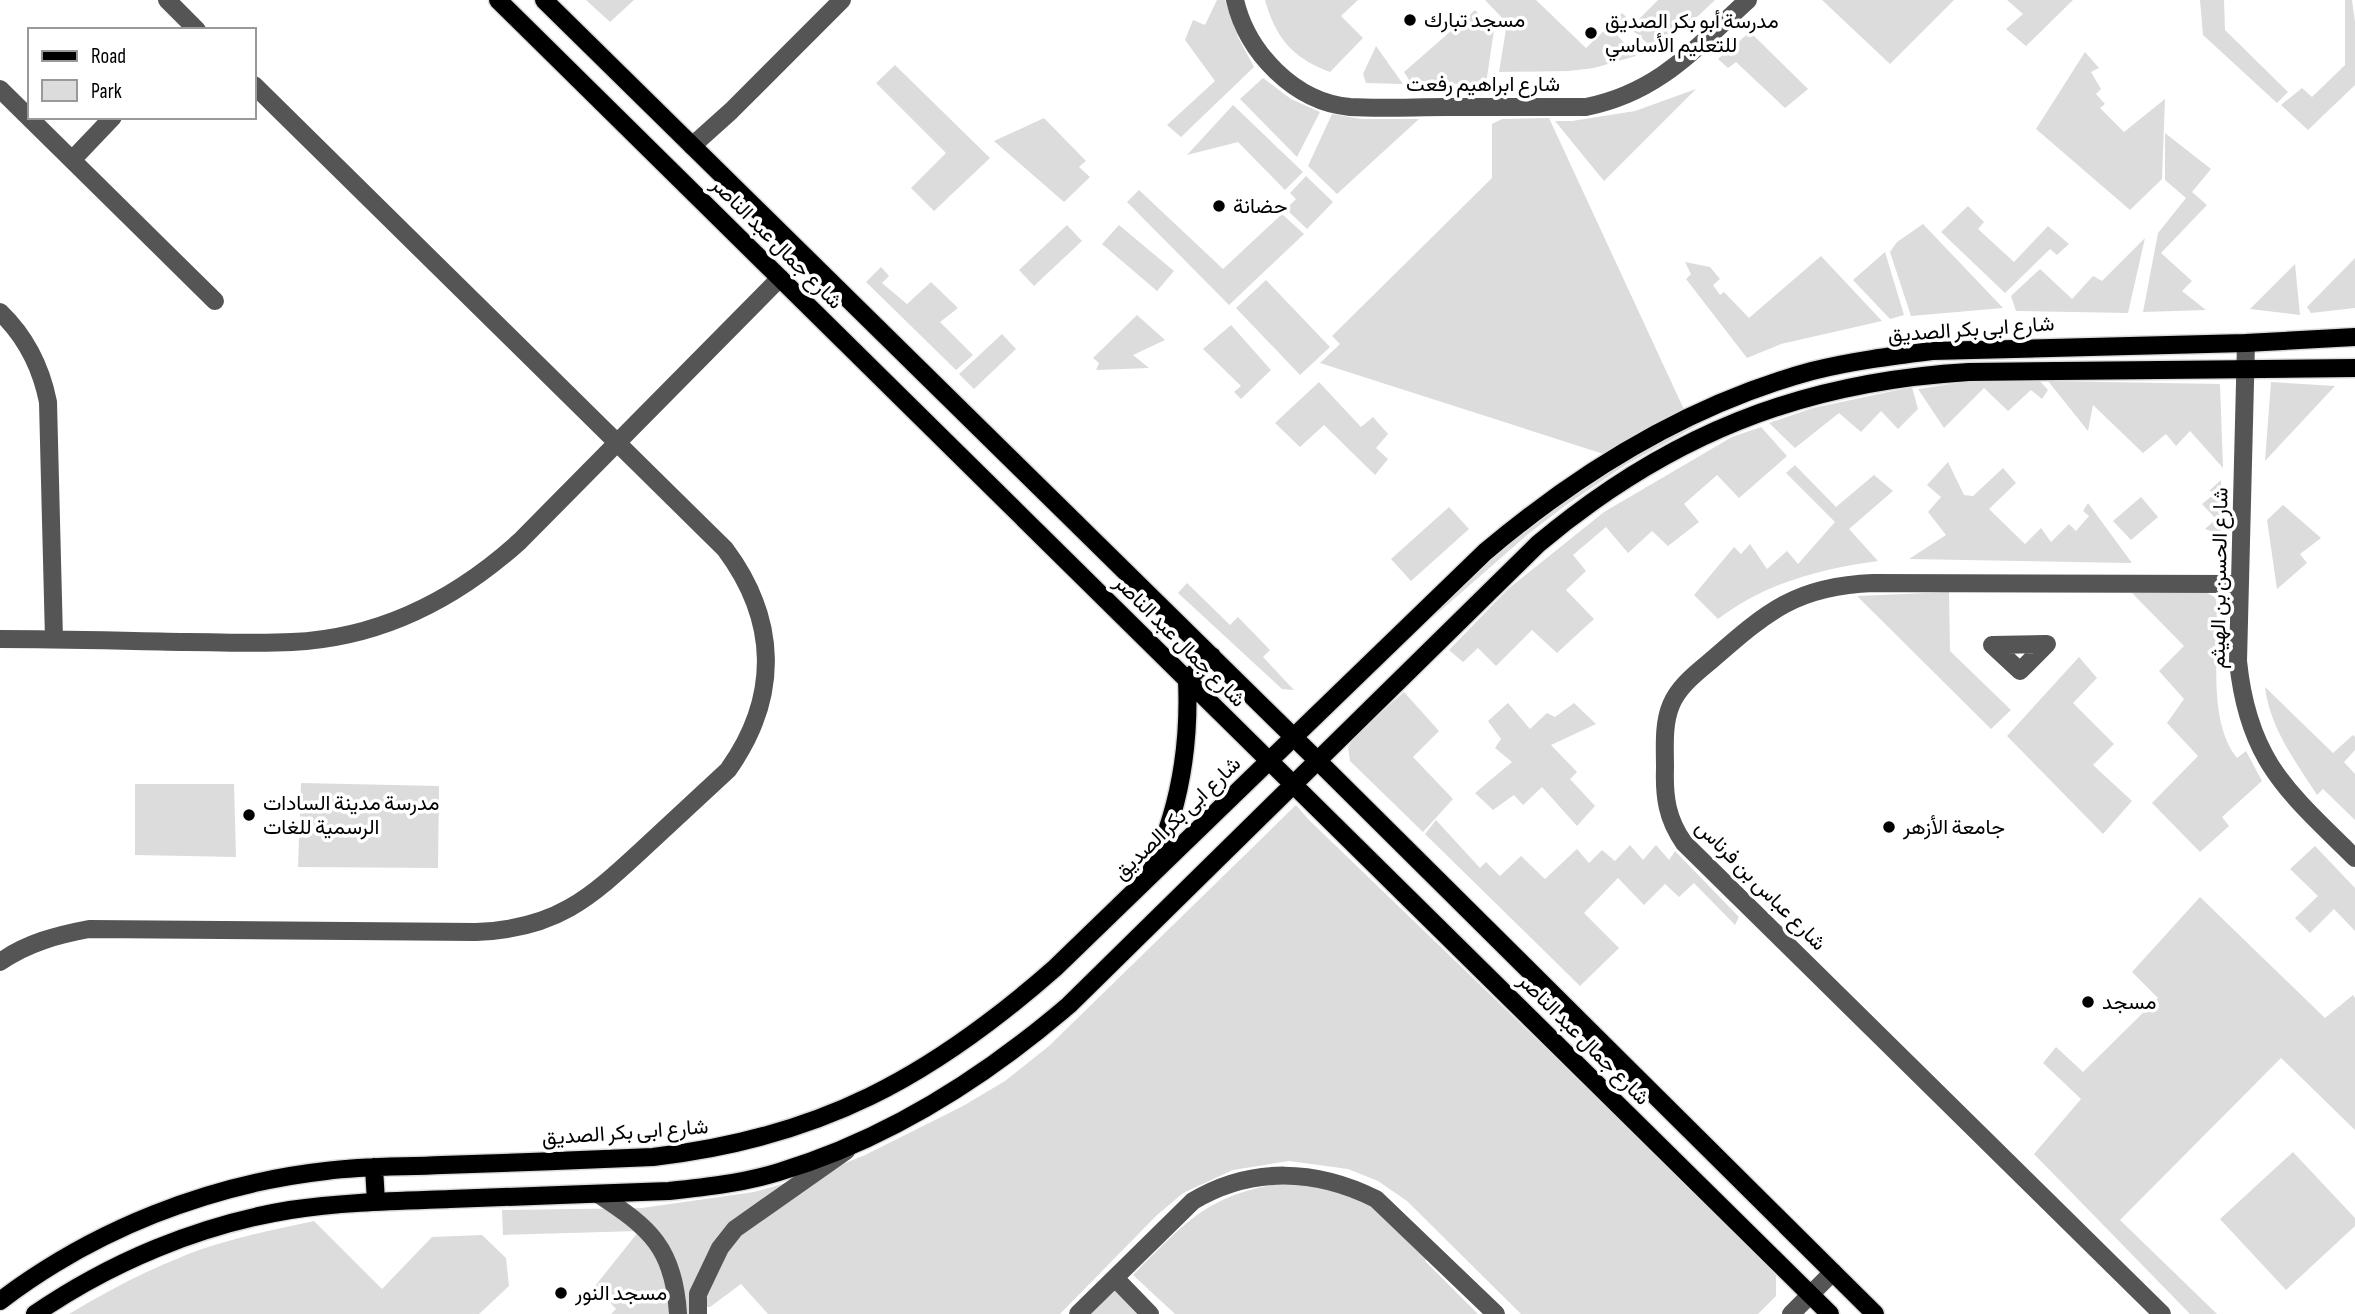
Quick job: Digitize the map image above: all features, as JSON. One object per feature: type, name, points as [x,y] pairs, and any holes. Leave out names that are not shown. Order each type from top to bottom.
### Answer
[{"type":"main road","name":"شارع جمال عبد الناصر","points":[[498,0],[1830,1314]]},
{"type":"main road","name":"شارع جمال عبد الناصر","points":[[544,0],[1212,656],[1875,1314]]},
{"type":"main road","name":"شارع ابى بكر الصديق","points":[[0,1301],[52,1265],[94,1241],[184,1204],[277,1178],[374,1167],[653,1157],[727,1147],[792,1130],[825,1118],[893,1086],[992,1021],[1055,968],[1485,552],[1560,492],[1642,441],[1729,399],[1812,371],[1932,351],[2355,337]]},
{"type":"main road","name":"شارع ابى بكر الصديق","points":[[36,1314],[117,1266],[185,1238],[289,1210],[376,1202],[668,1191],[742,1181],[811,1162],[863,1139],[945,1096],[1040,1031],[1098,979],[1530,551],[1572,515],[1608,489],[1686,443],[1763,411],[1844,388],[1927,374],[2355,368]]},
{"type":"main road","points":[[1149,876],[1171,822],[1180,785],[1187,738],[1186,680],[1212,656]]},
{"type":"main road","points":[[1356,676],[1381,698]]},
{"type":"main road","points":[[374,1167],[376,1202]]},
{"type":"street","points":[[167,0],[195,28]]},
{"type":"street","points":[[692,146],[731,111],[842,0]]},
{"type":"street","name":"شارع ابراهيم رفعت","points":[[1235,0],[1240,19],[1252,42],[1275,71],[1309,94],[1348,107],[1586,107],[1606,103],[1657,80],[1748,0]]},
{"type":"street","points":[[0,962],[47,938],[89,929],[476,932],[514,929],[558,915],[598,890],[728,770],[741,752],[755,723],[764,691],[766,648],[757,605],[738,566],[717,541],[256,87]]},
{"type":"street","points":[[0,89],[28,116]]},
{"type":"street","points":[[31,119],[215,301]]},
{"type":"street","points":[[73,159],[111,119]]},
{"type":"street","points":[[0,639],[294,642],[341,636],[378,627],[431,606],[478,577],[520,541],[780,278]]},
{"type":"street","points":[[0,312],[21,335],[31,351],[45,384],[48,402],[54,639]]},
{"type":"street","name":"شارع الحسن بن الهيثم","points":[[2246,342],[2238,661],[2241,683],[2248,716],[2260,747],[2284,787],[2355,858]]},
{"type":"street","name":"شارع عباس بن فرناس","points":[[2162,1314],[1684,843],[1665,804],[1665,727],[1671,704],[1686,683],[1764,615],[1802,596],[1822,590],[1872,583],[2240,584]]},
{"type":"street","points":[[698,1314],[698,1294],[720,1248],[735,1229],[863,1139]]},
{"type":"street","points":[[1077,1314],[1193,1201],[1213,1189],[1254,1177],[1296,1175],[1337,1182],[1376,1199],[1496,1314]]},
{"type":"street","points":[[598,1194],[637,1219],[660,1247],[674,1281],[678,1314]]},
{"type":"street","points":[[1791,1314],[1833,1272]]},
{"type":"street","points":[[1115,1278],[1150,1314]]},
{"type":"green space","points":[[586,0],[634,0],[610,22]]},
{"type":"green space","points":[[1217,0],[1225,0],[1238,37],[1254,67],[1181,137],[1167,125],[1215,81],[1185,40],[1193,20],[1205,25]]},
{"type":"green space","points":[[1265,0],[1358,0],[1341,16],[1363,38],[1330,72],[1306,60],[1288,45],[1275,26]]},
{"type":"green space","points":[[1485,0],[1536,0],[1586,48],[1609,26],[1636,56],[1594,68],[1569,71],[1499,72],[1507,23]]},
{"type":"green space","points":[[1658,0],[1715,0],[1698,16],[1653,48],[1618,18],[1622,13],[1634,24]]},
{"type":"green space","points":[[1822,0],[1954,0],[1890,64]]},
{"type":"green space","points":[[2007,0],[2073,0],[2026,46],[2006,29],[2023,14]]},
{"type":"green space","points":[[2200,0],[2224,0],[2225,30],[2288,92],[2277,103],[2203,35]]},
{"type":"green space","points":[[2345,0],[2352,0],[2355,22],[2355,85],[2308,130],[2281,105],[2302,88],[2312,97],[2345,65]]},
{"type":"green space","points":[[1475,10],[1494,30],[1486,84],[1411,83],[1404,72]]},
{"type":"green space","points":[[1750,32],[1808,89],[1785,108],[1736,62],[1728,68],[1718,59]]},
{"type":"green space","points":[[1376,46],[1403,84],[1366,83],[1363,74]]},
{"type":"green space","points":[[2085,52],[2099,68],[2091,72],[2101,89],[2096,94],[2105,104],[2100,108],[2124,132],[2165,99],[2162,179],[2130,210],[2036,129]]},
{"type":"green space","points":[[895,65],[990,158],[934,211],[911,188],[946,153],[876,83]]},
{"type":"green space","points":[[1263,78],[1291,99],[1320,112],[1297,157],[1240,99]]},
{"type":"green space","points":[[1696,89],[1604,181],[1555,121],[1572,121],[1635,111]]},
{"type":"green space","points":[[1233,105],[1303,172],[1285,190],[1238,142],[1187,155]]},
{"type":"green space","points":[[1332,114],[1362,119],[1419,119],[1337,194],[1308,166]]},
{"type":"green space","points":[[1044,118],[1086,161],[1079,167],[1090,177],[1064,202],[994,141]]},
{"type":"green space","points":[[1549,118],[1687,416],[1777,377],[1968,354],[1824,374],[1731,407],[1627,464],[1566,505],[1527,535],[1431,619],[1491,552],[1616,458],[1320,363],[1340,344],[1332,336],[1492,178],[1492,124],[1502,119]]},
{"type":"green space","points":[[2165,133],[2211,169],[2192,192],[2207,205],[2161,253],[2192,281],[2182,291],[2206,310],[2143,312],[2158,233],[2186,198],[2165,180]]},
{"type":"green space","points":[[1306,176],[1333,202],[1307,229],[1286,209],[1296,199],[1290,193]]},
{"type":"green space","points":[[1139,190],[1223,269],[1282,214],[1304,234],[1229,305],[1127,202]]},
{"type":"green space","points":[[1968,206],[1984,222],[1978,229],[2014,262],[2048,226],[2069,244],[2057,255],[2050,249],[2005,293],[1941,232]]},
{"type":"green space","points":[[1923,224],[2003,308],[1911,316],[1890,252],[1897,242]]},
{"type":"green space","points":[[1067,225],[1082,241],[1034,286],[1019,270]]},
{"type":"green space","points":[[1119,225],[1174,271],[1157,291],[1102,244]]},
{"type":"green space","points":[[2145,238],[2128,313],[2016,311],[2011,296],[2040,269],[2072,299],[2093,276],[2102,281]]},
{"type":"green space","points":[[1885,252],[1904,315],[1890,319],[1853,280]]},
{"type":"green space","points":[[1821,256],[1882,321],[1781,344],[1747,358],[1686,279],[1691,274],[1685,262],[1710,267],[1720,279],[1713,285],[1720,295],[1724,292],[1749,318]]},
{"type":"green space","points":[[2355,258],[2355,308],[2311,313],[2307,307]]},
{"type":"green space","points":[[2295,264],[2300,315],[2250,309]]},
{"type":"green space","points":[[881,267],[889,276],[882,283],[907,304],[931,282],[958,308],[940,322],[973,355],[956,370],[866,282]]},
{"type":"green space","points":[[1266,280],[1330,347],[1300,375],[1236,308]]},
{"type":"green space","points":[[1137,315],[1165,340],[1133,355],[1149,368],[1096,370],[1099,363],[1093,358]]},
{"type":"green space","points":[[1231,325],[1271,370],[1241,399],[1234,392],[1241,386],[1203,349]]},
{"type":"green space","points":[[1002,334],[1016,349],[974,389],[959,374]]},
{"type":"green space","points":[[2038,379],[2048,390],[2042,399],[2031,390],[2008,411],[1984,388],[1944,428],[1918,389],[1978,380]]},
{"type":"green space","points":[[2048,381],[2220,384],[2223,468],[2190,431],[2176,446],[2166,434],[2143,453],[2093,405],[2088,431]]},
{"type":"green space","points":[[1319,382],[1361,427],[1373,417],[1388,434],[1376,448],[1388,459],[1375,475],[1324,425],[1300,447],[1275,423]]},
{"type":"green space","points":[[2271,382],[2335,386],[2265,461]]},
{"type":"green space","points":[[1912,387],[1918,409],[1898,429],[1881,411],[1861,432],[1839,413],[1795,448],[1769,423],[1813,408]]},
{"type":"green space","points":[[1761,427],[1787,456],[1739,498],[1717,475],[1684,504],[1699,522],[1668,546],[1652,531],[1628,553],[1606,527],[1573,555],[1586,571],[1566,590],[1594,619],[1557,653],[1532,630],[1496,666],[1478,648],[1463,662],[1449,650],[1508,589],[1604,512],[1732,437]]},
{"type":"green space","points":[[1948,462],[1964,495],[1973,496],[2003,468],[2016,483],[1989,509],[2025,544],[2041,528],[2051,542],[2069,524],[2076,531],[2089,516],[2083,511],[2088,503],[2132,563],[1909,559],[1946,535],[1928,512],[1941,497],[1927,485]]},
{"type":"green space","points":[[1795,465],[1836,507],[1874,475],[1893,491],[1849,529],[1878,561],[1814,573],[1774,587],[1736,606],[1718,619],[1694,595],[1734,547],[1741,554],[1750,544],[1767,569],[1787,551],[1798,564],[1835,522],[1786,473]]},
{"type":"green space","points":[[2221,480],[2221,535],[2205,529],[2216,519],[2202,504],[2213,495],[2210,490]]},
{"type":"green space","points":[[2141,497],[2158,517],[2131,540],[2113,521]]},
{"type":"green space","points":[[2283,505],[2321,538],[2300,554],[2307,563],[2277,589],[2267,520]]},
{"type":"green space","points":[[1449,507],[1469,529],[1411,581],[1391,559]]},
{"type":"green space","points":[[1187,583],[1230,625],[1238,617],[1270,650],[1263,657],[1294,690],[1282,689],[1178,593]]},
{"type":"green space","points":[[1949,592],[1950,651],[2011,710],[1991,729],[1857,596]]},
{"type":"green space","points":[[2206,592],[2216,598],[2216,680],[2221,722],[2227,741],[2237,758],[2246,751],[2262,781],[2222,817],[2229,826],[2200,852],[2152,803],[2198,756],[2167,723],[2184,699],[2159,671],[2184,646],[2132,593]]},
{"type":"green space","points":[[2079,657],[2097,678],[2073,703],[2114,744],[2093,765],[2132,801],[2103,834],[2007,736]]},
{"type":"green space","points":[[2265,687],[2333,753],[2353,735],[2355,737],[2355,750],[2344,762],[2355,774],[2355,820],[2323,789],[2317,795],[2278,730]]},
{"type":"green space","points":[[1404,692],[1439,731],[1413,757],[1453,799],[1423,832],[1350,761],[1348,747],[1357,734]]},
{"type":"green space","points":[[1508,703],[1530,729],[1547,713],[1555,717],[1574,703],[1596,724],[1551,745],[1577,772],[1570,779],[1595,806],[1577,826],[1542,787],[1523,805],[1514,795],[1493,810],[1475,793],[1512,762],[1495,748],[1501,739],[1488,721]]},
{"type":"green space","points":[[301,783],[439,786],[438,868],[298,867]]},
{"type":"green space","points":[[135,784],[234,784],[236,857],[135,855]]},
{"type":"green space","points":[[1296,805],[1776,1270],[1776,1296],[1758,1314],[1521,1314],[1407,1201],[1378,1181],[1348,1169],[1289,1161],[1233,1170],[1183,1193],[1156,1216],[1060,1314],[768,1314],[741,1284],[710,1307],[693,1307],[693,1314],[611,1314],[616,1309],[595,1286],[639,1231],[503,1235],[502,1210],[642,1208],[754,1192],[818,1174],[865,1155],[963,1106],[1005,1081],[1049,1046]]},
{"type":"green space","points":[[1436,820],[1480,868],[1486,862],[1500,876],[1521,856],[1545,879],[1577,849],[1589,863],[1602,850],[1615,861],[1630,845],[1643,860],[1656,845],[1669,860],[1675,851],[1739,917],[1735,925],[1694,883],[1679,897],[1665,884],[1644,905],[1618,878],[1584,913],[1619,948],[1580,986],[1425,834]]},
{"type":"green space","points":[[2315,846],[2355,888],[2355,931],[2334,909],[2310,933],[2295,918],[2318,896],[2290,869]]},
{"type":"green space","points":[[2200,897],[2325,1018],[2353,995],[2355,998],[2355,1130],[2281,1058],[2120,1220],[2217,1314],[2190,1314],[2034,1154],[2081,1099],[2043,1063],[2056,1047],[2083,1072],[2158,998],[2132,972]]},
{"type":"green space","points":[[2293,1152],[2355,1218],[2355,1226],[2286,1290],[2220,1219]]},
{"type":"green space","points":[[1278,1184],[1329,1189],[1365,1202],[1384,1213],[1431,1254],[1425,1261],[1478,1314],[1175,1314],[1133,1275],[1197,1215],[1232,1196]]},
{"type":"green space","points":[[314,1221],[382,1289],[432,1237],[482,1235],[506,1258],[509,1286],[479,1314],[69,1314],[137,1277],[195,1252],[245,1236]]},
{"type":"green space","points":[[1114,1287],[1142,1314],[1090,1314]]},
{"type":"place","name":"مسجد تبارك","points":[[1410,20]]},
{"type":"place","name":"مدرسة أبو بكر الصديق للتعليم الأساسي","points":[[1591,33]]},
{"type":"place","name":"حضانة","points":[[1219,206]]},
{"type":"place","name":"مدرسة مدينة السادات الرسمية للغات","points":[[249,815]]},
{"type":"place","name":"جامعة الأزهر","points":[[1889,827]]},
{"type":"place","name":"مسجد","points":[[2088,1002]]},
{"type":"place","name":"مسجد النور","points":[[561,1293]]}]
